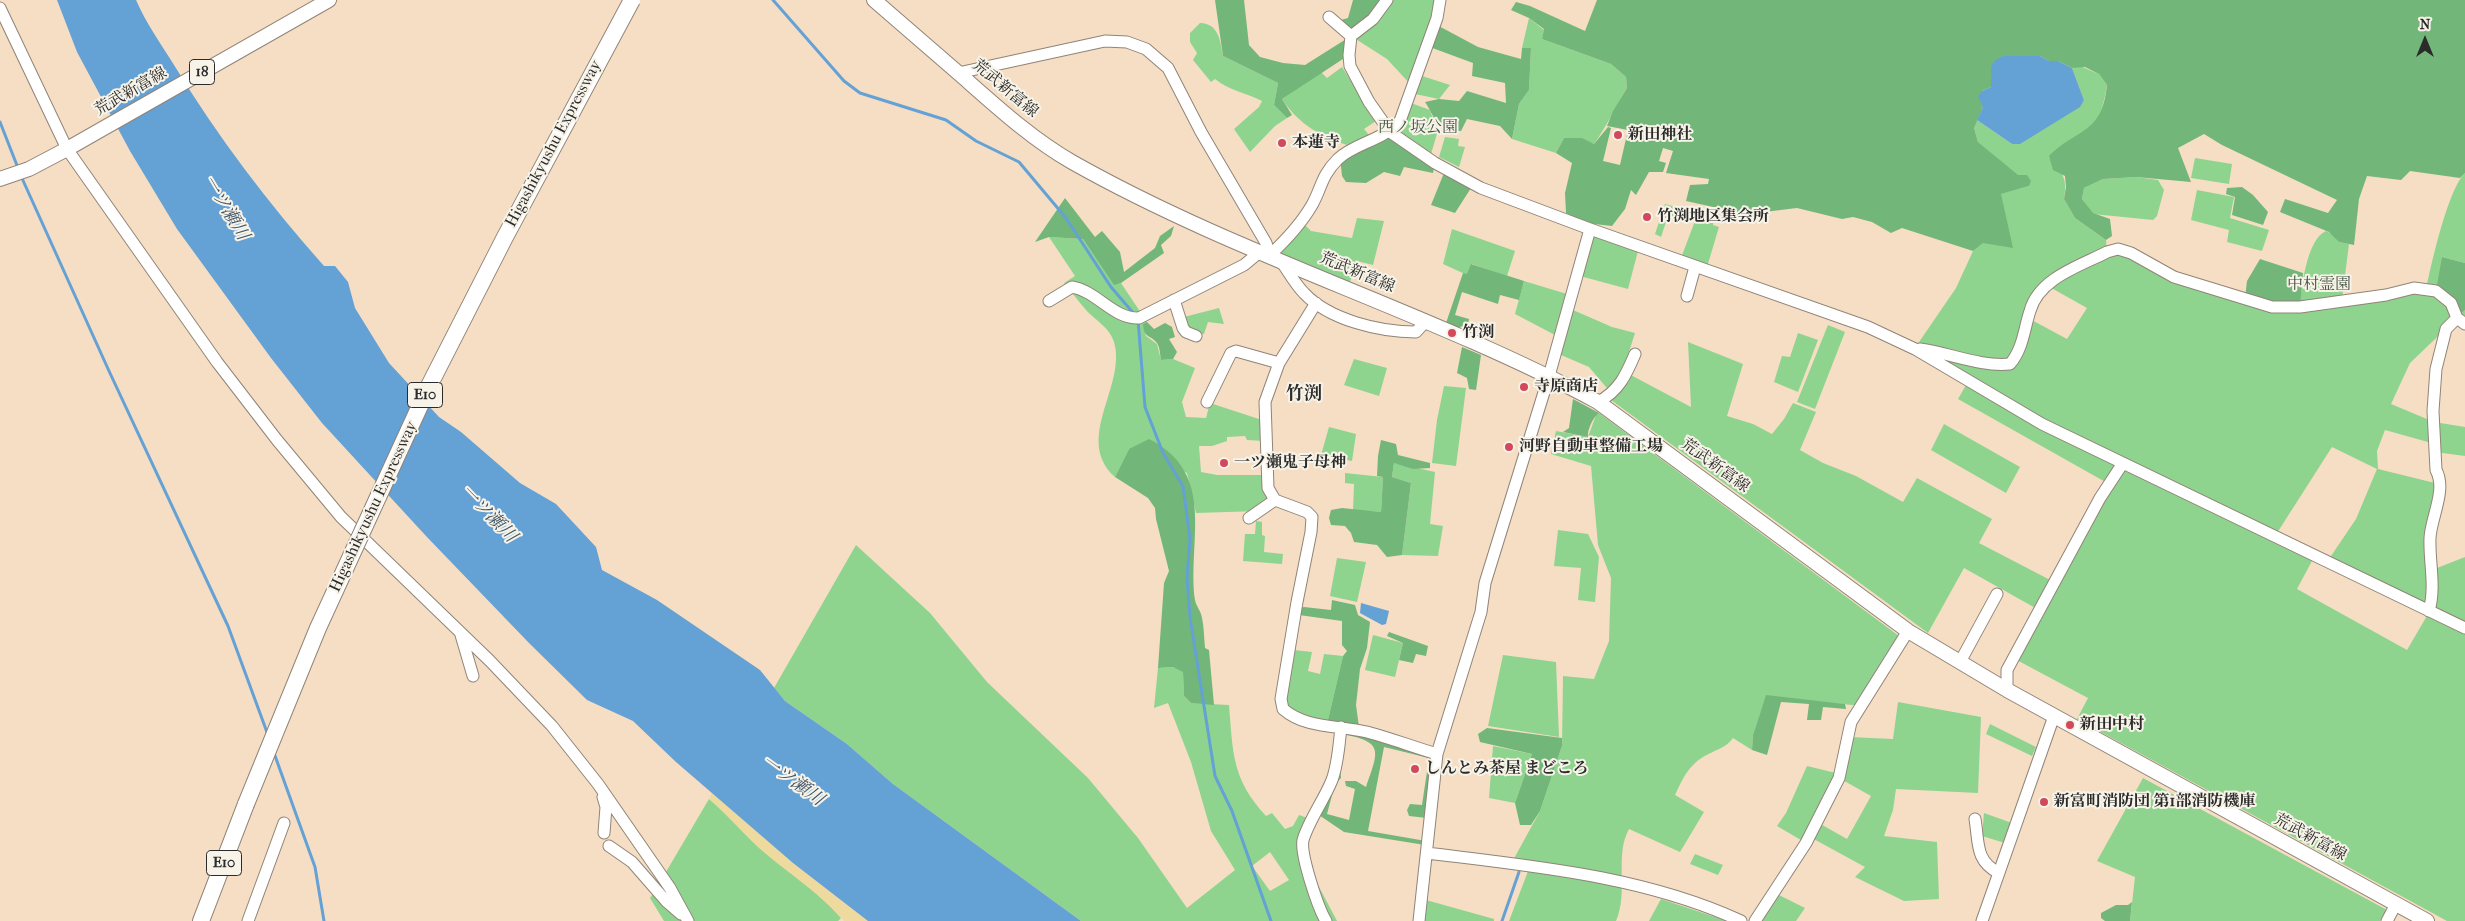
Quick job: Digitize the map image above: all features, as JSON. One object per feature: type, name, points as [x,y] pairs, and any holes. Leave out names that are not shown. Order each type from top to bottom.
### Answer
[{"type":"highway","name":"Higashikyushu Expressway","points":[[201,921],[246,804],[322,619],[429,386],[510,228],[632,0]]},
{"type":"main road","name":"荒武新富線","points":[[6,178],[29,169],[71,147],[329,0]]},
{"type":"main road","name":"荒武新富線","points":[[874,0],[1008,116],[1070,161],[1161,209],[1426,321],[1549,376],[1598,402],[1908,631],[2007,690],[2427,921]]},
{"type":"street","points":[[1387,0],[1374,19],[1351,36],[1350,66],[1369,102],[1390,132],[1435,163],[1480,188],[1868,328],[1915,349],[2042,424],[2465,628]]},
{"type":"street","points":[[1049,301],[1072,287],[1082,288],[1128,318],[1139,318],[1244,265],[1270,256],[1306,215],[1313,203],[1318,187],[1329,169],[1340,157],[1390,132],[1400,121],[1437,18],[1440,0]]},
{"type":"street","points":[[0,8],[71,147],[217,362],[277,440],[341,517],[552,726],[598,784],[670,888],[687,920]]},
{"type":"street","points":[[1329,17],[1351,36]]},
{"type":"street","points":[[958,73],[1105,41],[1127,42],[1146,49],[1168,68],[1201,132],[1266,243],[1270,256],[1304,293],[1316,303],[1334,313],[1374,328],[1416,332],[1426,321]]},
{"type":"street","points":[[1419,921],[1436,754],[1481,612],[1485,583],[1549,376],[1590,229]]},
{"type":"street","points":[[1915,349],[1999,365],[2010,364],[2018,354],[2033,300],[2046,285],[2107,252],[2118,250],[2131,253],[2174,277],[2272,307],[2300,307],[2386,295],[2414,288],[2436,291],[2451,303],[2461,321],[2446,329],[2436,369],[2434,422],[2436,470],[2440,476],[2437,509],[2430,536],[2433,598],[2429,611]]},
{"type":"street","points":[[1687,296],[1695,267]]},
{"type":"street","points":[[1174,300],[1183,328],[1186,332],[1196,336]]},
{"type":"street","points":[[1316,303],[1280,363],[1265,402],[1268,488],[1276,500],[1307,512],[1312,518],[1281,699],[1283,709],[1293,718],[1318,725],[1341,727],[1368,733],[1436,754]]},
{"type":"street","points":[[1207,402],[1232,353],[1236,352],[1280,363]]},
{"type":"street","points":[[1598,402],[1612,394],[1621,383],[1635,354]]},
{"type":"street","points":[[2007,690],[2007,670],[2098,503],[2123,463]]},
{"type":"street","points":[[1249,518],[1276,500]]},
{"type":"street","points":[[1960,662],[1997,594]]},
{"type":"street","points":[[1755,921],[1806,844],[1839,778],[1851,722],[1908,631]]},
{"type":"street","points":[[460,633],[472,676]]},
{"type":"street","points":[[1982,921],[2054,716]]},
{"type":"street","points":[[1326,921],[1319,910],[1312,888],[1303,842],[1332,779],[1338,755],[1341,727]]},
{"type":"street","points":[[598,784],[606,807],[604,833]]},
{"type":"street","points":[[1975,819],[1982,860],[1988,868],[1999,873]]},
{"type":"street","points":[[248,921],[284,823]]},
{"type":"street","points":[[609,846],[632,862],[666,901],[687,920]]},
{"type":"street","points":[[1427,853],[1530,866],[1622,883],[1721,912],[1741,921]]},
{"type":"street","points":[[2387,921],[2396,904]]},
{"type":"green space","points":[[1215,0],[1244,0],[1249,45],[1260,57],[1283,63],[1305,65],[1351,36],[1349,55],[1282,99],[1292,115],[1287,118],[1274,105],[1278,83],[1223,56]]},
{"type":"green space","points":[[1353,0],[1387,0],[1351,36],[1334,22],[1348,18]]},
{"type":"green space","points":[[1387,0],[1440,0],[1412,86],[1387,59],[1351,36]]},
{"type":"green space","points":[[1597,0],[2465,0],[2465,173],[2460,178],[2410,171],[2401,180],[2367,176],[2359,199],[2354,245],[2339,242],[2329,232],[2280,212],[2285,199],[2328,213],[2337,200],[2222,145],[2204,134],[2178,148],[2191,182],[2136,177],[2103,179],[2084,188],[2082,199],[2093,213],[2110,219],[2112,236],[2106,240],[2075,218],[2064,199],[2065,176],[2053,170],[2049,156],[2094,122],[2100,113],[2107,85],[2099,74],[2085,67],[2072,68],[2058,61],[2049,61],[2040,56],[2003,56],[1991,74],[1991,87],[1982,91],[1983,107],[1974,128],[1978,142],[2018,175],[2027,175],[2031,181],[2029,186],[2001,194],[2013,248],[1983,243],[1973,251],[1902,228],[1891,233],[1872,222],[1853,217],[1842,219],[1797,208],[1764,212],[1736,212],[1686,201],[1690,185],[1708,184],[1709,179],[1666,173],[1673,151],[1663,148],[1659,161],[1666,163],[1663,172],[1649,172],[1636,195],[1631,190],[1625,209],[1612,226],[1586,223],[1566,213],[1565,193],[1572,163],[1556,153],[1564,138],[1582,138],[1594,144],[1608,127],[1611,128],[1603,161],[1620,165],[1628,130],[1607,126],[1613,111],[1627,88],[1626,77],[1611,64],[1542,39],[1544,29],[1529,18],[1511,10],[1516,2],[1530,6],[1585,31]]},
{"type":"green space","points":[[1529,18],[1544,30],[1542,39],[1611,64],[1626,77],[1627,88],[1594,144],[1564,138],[1556,153],[1512,139],[1519,104],[1529,90],[1531,48],[1522,48]]},
{"type":"green space","points":[[1200,23],[1211,26],[1218,34],[1223,56],[1278,83],[1274,105],[1287,118],[1275,126],[1250,152],[1234,129],[1259,107],[1262,101],[1226,86],[1215,79],[1211,82],[1193,60],[1197,53],[1190,42],[1190,33]]},
{"type":"green space","points":[[1435,24],[1478,47],[1521,59],[1522,48],[1531,48],[1529,90],[1519,104],[1512,139],[1500,126],[1467,119],[1461,131],[1445,129],[1437,123],[1425,102],[1439,99],[1459,101],[1467,91],[1506,103],[1505,83],[1472,76],[1473,63],[1427,46]]},
{"type":"green space","name":"中村霊園","points":[[2080,66],[2099,74],[2107,85],[2100,113],[2092,127],[2059,148],[2049,157],[2063,176],[2065,185],[2064,199],[2075,218],[2106,240],[2107,252],[2118,249],[2174,277],[2300,307],[2306,265],[2314,244],[2319,236],[2326,231],[2336,236],[2339,242],[2349,244],[2342,299],[2426,290],[2436,246],[2452,195],[2465,173],[2465,263],[2442,257],[2457,318],[2465,310],[2465,324],[2456,319],[2410,363],[2391,404],[2434,422],[2465,427],[2465,456],[2435,452],[2435,444],[2385,430],[2377,451],[2378,469],[2439,484],[2432,570],[2465,557],[2465,623],[2329,559],[2356,519],[2377,469],[2332,447],[2277,533],[2063,430],[1917,345],[1956,288],[1973,251],[1982,243],[2000,194],[2029,186],[1978,142],[1974,128],[1977,120],[2012,144],[2084,100],[2072,68]],"holes":[[[2046,285],[2087,308],[2067,339],[2028,318]]]},
{"type":"green space","points":[[1342,67],[1376,121],[1364,129],[1369,135],[1350,146],[1330,139],[1312,129],[1296,116],[1282,99],[1321,72],[1327,78]]},
{"type":"green space","points":[[1422,76],[1450,85],[1439,99],[1415,94]]},
{"type":"green space","name":"西ノ坂公園","points":[[1411,103],[1430,110],[1433,119],[1439,127],[1431,154],[1400,132]]},
{"type":"green space","points":[[1390,132],[1435,163],[1433,173],[1404,167],[1400,176],[1384,172],[1366,183],[1346,182],[1342,176],[1340,157]]},
{"type":"green space","points":[[1445,137],[1459,139],[1458,146],[1465,147],[1459,167],[1439,157]]},
{"type":"green space","points":[[2195,158],[2232,164],[2229,184],[2191,178]]},
{"type":"green space","points":[[1444,173],[1471,188],[1455,213],[1431,205]]},
{"type":"green space","points":[[2136,177],[2158,180],[2164,190],[2157,216],[2153,220],[2093,214],[2082,199],[2084,188],[2103,179]]},
{"type":"green space","points":[[2242,187],[2253,195],[2268,212],[2263,225],[2232,215],[2235,197],[2226,194],[2227,188]]},
{"type":"green space","points":[[2197,190],[2234,197],[2230,218],[2269,230],[2262,251],[2227,242],[2229,230],[2191,220]]},
{"type":"green space","points":[[1065,198],[1095,237],[1102,231],[1120,252],[1124,272],[1155,248],[1160,236],[1174,226],[1171,236],[1161,245],[1164,253],[1121,283],[1114,285],[1083,239],[1049,237],[1035,242]]},
{"type":"green space","points":[[1665,204],[1693,212],[1690,223],[1668,216],[1661,237],[1655,234]]},
{"type":"green space","points":[[1698,213],[1714,218],[1713,225],[1719,227],[1707,267],[1681,258]]},
{"type":"green space","points":[[1357,218],[1384,221],[1373,265],[1357,261],[1350,282],[1275,251],[1301,221],[1311,231],[1352,238]]},
{"type":"green space","points":[[1452,229],[1515,251],[1507,276],[1472,264],[1467,275],[1443,264]]},
{"type":"green space","points":[[1592,236],[1638,251],[1628,289],[1580,276]]},
{"type":"green space","points":[[1049,237],[1083,239],[1114,284],[1121,283],[1147,322],[1143,324],[1146,336],[1157,344],[1161,360],[1173,359],[1195,368],[1182,402],[1186,417],[1206,418],[1210,403],[1265,421],[1265,441],[1247,440],[1245,436],[1227,437],[1227,441],[1212,446],[1199,446],[1201,472],[1217,475],[1267,475],[1275,500],[1259,511],[1196,513],[1187,473],[1129,449],[1115,477],[1103,462],[1099,446],[1100,429],[1114,376],[1116,359],[1114,342],[1106,328],[1086,310],[1064,283],[1075,276]]},
{"type":"green space","points":[[2442,257],[2465,263],[2465,310],[2457,318],[2436,291]]},
{"type":"green space","points":[[2260,259],[2303,273],[2300,307],[2245,298],[2247,281]]},
{"type":"green space","points":[[1471,264],[1524,281],[1519,300],[1500,295],[1498,304],[1462,292],[1455,315],[1469,319],[1468,324],[1458,328],[1446,323],[1463,273],[1467,274]]},
{"type":"green space","points":[[1524,281],[1567,294],[1555,335],[1515,314]]},
{"type":"green space","points":[[1219,308],[1224,324],[1208,322],[1204,334],[1190,335],[1180,318]]},
{"type":"green space","points":[[1573,310],[1612,327],[1635,333],[1628,355],[1633,357],[1627,373],[1691,407],[1688,342],[1743,364],[1727,416],[1753,424],[1772,434],[1784,419],[1793,403],[1816,412],[1800,450],[1823,463],[1856,476],[1903,502],[1917,478],[1992,519],[1979,543],[2054,582],[2109,484],[1958,399],[1966,385],[2313,559],[2297,589],[2407,650],[2428,614],[2465,632],[2465,921],[2447,921],[2077,719],[2088,698],[2013,658],[2039,610],[1964,568],[1928,633],[1607,397],[1612,394],[1589,367],[1561,355]]},
{"type":"green space","points":[[1147,322],[1154,329],[1165,323],[1172,327],[1175,337],[1169,339],[1177,352],[1173,359],[1161,360],[1158,345],[1145,332],[1143,324]]},
{"type":"green space","points":[[1828,325],[1845,332],[1815,409],[1797,402]]},
{"type":"green space","points":[[1798,333],[1818,340],[1798,392],[1774,382],[1782,356],[1790,357]]},
{"type":"green space","points":[[1462,347],[1481,355],[1476,390],[1469,389],[1467,378],[1457,373]]},
{"type":"green space","points":[[1354,359],[1387,368],[1379,396],[1344,385]]},
{"type":"green space","points":[[1444,386],[1466,388],[1456,466],[1432,463],[1437,420]]},
{"type":"green space","points":[[1573,399],[1599,413],[1591,424],[1588,437],[1563,432],[1569,428]]},
{"type":"green space","points":[[1599,413],[1903,639],[1862,706],[1766,696],[1753,735],[1752,750],[1733,738],[1726,745],[1703,757],[1693,765],[1675,795],[1704,812],[1680,852],[1629,829],[1622,851],[1620,910],[1616,921],[1509,921],[1530,866],[1511,864],[1540,811],[1562,746],[1563,676],[1594,679],[1609,641],[1611,578],[1598,545],[1591,466],[1551,454],[1556,431],[1588,437],[1596,415]]},
{"type":"green space","points":[[1944,424],[2020,467],[2006,493],[1931,450]]},
{"type":"green space","points":[[1329,427],[1356,434],[1352,461],[1321,455]]},
{"type":"green space","points":[[1149,439],[1170,454],[1184,471],[1192,490],[1195,510],[1195,600],[1201,613],[1205,648],[1209,650],[1214,705],[1191,703],[1184,696],[1183,672],[1173,667],[1158,668],[1164,583],[1169,571],[1155,508],[1148,498],[1115,477],[1129,449]]},
{"type":"green space","points":[[1381,440],[1396,444],[1398,455],[1430,463],[1430,468],[1413,469],[1394,463],[1392,477],[1411,483],[1402,555],[1387,557],[1377,545],[1354,542],[1351,533],[1345,526],[1331,525],[1329,518],[1331,510],[1342,508],[1381,512],[1383,477],[1377,476]]},
{"type":"green space","points":[[1394,463],[1435,472],[1430,524],[1443,526],[1438,556],[1402,555],[1411,483],[1392,477]]},
{"type":"green space","points":[[1345,473],[1383,477],[1381,512],[1353,510],[1354,484],[1345,483]]},
{"type":"green space","points":[[1256,521],[1262,522],[1262,535],[1265,536],[1264,552],[1283,554],[1282,564],[1243,561],[1245,534],[1255,534]]},
{"type":"green space","points":[[1558,530],[1588,534],[1599,557],[1595,602],[1578,600],[1581,568],[1554,566]]},
{"type":"green space","points":[[856,545],[930,613],[987,682],[1088,778],[1138,838],[1187,908],[1235,870],[1211,831],[1191,762],[1168,703],[1154,708],[1158,668],[1173,667],[1183,671],[1184,696],[1191,703],[1229,705],[1234,752],[1240,778],[1246,790],[1266,816],[1272,813],[1285,829],[1293,826],[1299,815],[1313,820],[1303,842],[1310,879],[1317,883],[1337,921],[1081,921],[893,784],[847,744],[785,701],[774,688]],"holes":[[[1270,852],[1289,880],[1270,891],[1252,866]]]},
{"type":"green space","points":[[1337,558],[1366,562],[1357,602],[1330,596]]},
{"type":"green space","points":[[1332,600],[1355,605],[1358,615],[1370,622],[1367,648],[1360,669],[1356,705],[1359,727],[1328,720],[1343,656],[1347,651],[1342,645],[1342,621],[1299,615],[1300,608],[1304,607],[1331,610]]},
{"type":"green space","points":[[1389,632],[1428,646],[1426,656],[1416,654],[1413,663],[1399,660],[1403,643],[1387,636]]},
{"type":"green space","points":[[1373,635],[1403,643],[1395,677],[1365,670]]},
{"type":"green space","points":[[1294,650],[1312,652],[1308,671],[1320,674],[1324,654],[1343,656],[1328,720],[1301,716],[1289,709],[1287,694]]},
{"type":"green space","points":[[1503,655],[1556,662],[1559,737],[1488,726]]},
{"type":"green space","points":[[1766,695],[1845,704],[1846,709],[1823,707],[1821,720],[1807,720],[1809,704],[1781,702],[1767,755],[1752,750],[1753,735]]},
{"type":"green space","points":[[1898,702],[1981,717],[1978,793],[1896,789],[1893,810],[1884,836],[1937,842],[1939,899],[1904,901],[1855,877],[1865,867],[1810,837],[1806,843],[1777,826],[1786,813],[1807,766],[1840,774],[1849,737],[1893,739]],"holes":[[[1839,778],[1871,796],[1847,839],[1817,822]]]},
{"type":"green space","points":[[1990,724],[2036,747],[2032,756],[1986,734]]},
{"type":"green space","points":[[1345,728],[1435,756],[1427,818],[1409,816],[1407,810],[1410,804],[1422,805],[1429,758],[1384,747],[1368,831],[1426,841],[1425,845],[1344,832],[1316,813],[1340,766],[1341,778],[1335,784],[1327,814],[1349,820],[1355,789],[1346,786],[1345,781],[1356,781],[1366,787],[1374,764],[1375,750],[1371,745],[1365,740],[1342,734]]},
{"type":"green space","points":[[1487,728],[1562,738],[1562,746],[1540,811],[1531,825],[1520,825],[1515,803],[1532,754],[1480,742],[1478,734]]},
{"type":"green space","points":[[1493,746],[1532,754],[1515,803],[1489,798]]},
{"type":"green space","points":[[2143,778],[2387,910],[2380,921],[2130,921],[2135,877],[2097,861]]},
{"type":"green space","points":[[709,799],[759,847],[812,890],[841,918],[838,921],[664,921],[650,898],[656,889],[684,917],[663,877]]},
{"type":"green space","points":[[1984,813],[2012,823],[2005,843],[1982,836]]},
{"type":"green space","points":[[1695,854],[1723,865],[1718,875],[1690,864]]},
{"type":"green space","points":[[1773,892],[1805,908],[1796,921],[1755,921]]},
{"type":"green space","points":[[1661,899],[1727,921],[1649,921]]},
{"type":"green space","points":[[1426,900],[1494,919],[1494,921],[1423,921]]},
{"type":"green space","points":[[2132,902],[2130,921],[2105,921],[2101,918],[2101,913],[2116,905],[2128,905]]},
{"type":"sand","points":[[712,793],[793,863],[868,921],[844,921],[814,892],[759,848],[709,799]]},
{"type":"water","name":"一ツ瀬川","points":[[57,0],[136,0],[149,25],[191,92],[245,169],[324,266],[335,266],[348,282],[355,308],[389,363],[439,417],[461,432],[520,483],[556,504],[596,547],[602,570],[657,600],[760,670],[785,701],[847,744],[893,784],[1081,921],[868,921],[793,863],[676,762],[633,721],[587,700],[426,536],[322,423],[271,358],[177,229],[130,151],[77,52]]},
{"type":"water","points":[[2003,56],[2040,56],[2049,61],[2058,61],[2072,68],[2084,100],[2080,107],[2020,144],[2012,144],[1977,120],[1983,107],[1978,96],[1982,91],[1991,87],[1991,67],[1994,61]]},
{"type":"water","points":[[1361,603],[1389,611],[1386,624],[1382,625],[1360,613]]},
{"type":"waterway","points":[[773,0],[844,81],[860,93],[946,120],[976,141],[1019,162],[1066,218],[1111,287],[1135,315]]},
{"type":"waterway","points":[[0,122],[18,168]]},
{"type":"waterway","points":[[21,176],[109,371],[228,626],[268,735]]},
{"type":"waterway","points":[[1138,320],[1145,407],[1163,453],[1183,486],[1190,539],[1187,577],[1190,617],[1215,776],[1232,811],[1271,921]]},
{"type":"waterway","points":[[274,753],[315,867],[324,921]]},
{"type":"waterway","points":[[1502,921],[1519,872]]},
{"type":"place","name":"新田神社","points":[[1618,135]]},
{"type":"place","name":"本蓮寺","points":[[1282,143]]},
{"type":"place","name":"竹渕地区集会所","points":[[1647,217]]},
{"type":"place","name":"竹渕","points":[[1452,333]]},
{"type":"place","name":"寺原商店","points":[[1524,387]]},
{"type":"place","name":"河野自動車整備工場","points":[[1509,447]]},
{"type":"place","name":"一ツ瀬鬼子母神","points":[[1224,463]]},
{"type":"place","name":"新田中村","points":[[2070,725]]},
{"type":"place","name":"しんとみ茶屋 まどころ","points":[[1415,769]]},
{"type":"place","name":"新富町消防団 第1部消防機庫","points":[[2044,802]]},
{"type":"district","name":"竹渕","points":[[1304,395]]}]
